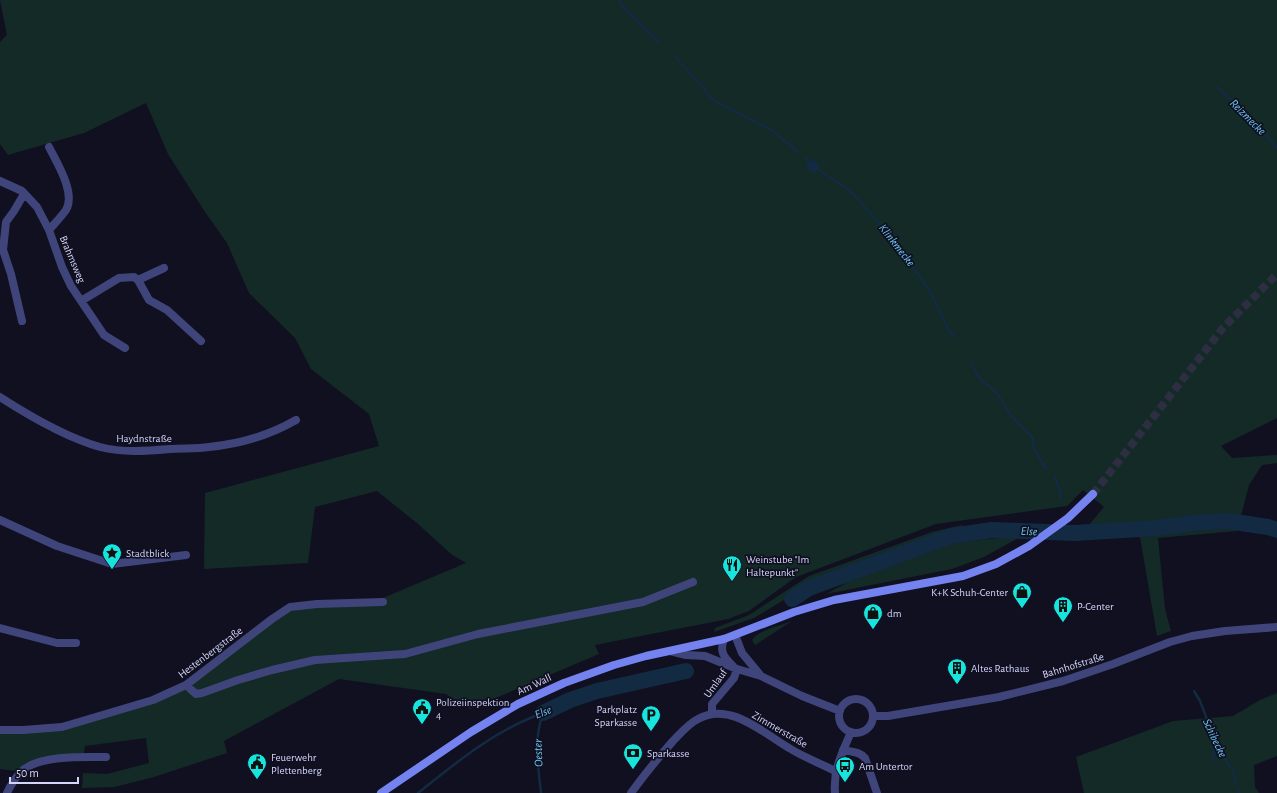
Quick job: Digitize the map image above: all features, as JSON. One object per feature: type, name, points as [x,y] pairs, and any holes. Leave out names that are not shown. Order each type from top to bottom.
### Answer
[{"type":"main road","name":"Am Wall","points":[[382,793],[471,732],[528,699],[564,683],[614,665],[724,639],[794,612],[834,600],[963,576],[996,564],[1029,546],[1068,518],[1093,494]]},
{"type":"street","points":[[49,147],[64,177],[69,195],[66,208],[49,230]]},
{"type":"street","name":"Brahmsweg","points":[[0,181],[22,191],[37,207],[49,230],[62,267],[71,286],[104,335],[125,348]]},
{"type":"street","points":[[22,321],[11,274],[3,250],[6,222],[24,194]]},
{"type":"street","points":[[138,280],[164,268]]},
{"type":"street","points":[[81,301],[119,278],[134,277],[138,280],[149,300],[167,310],[201,341]]},
{"type":"street","name":"Haydnstraße","points":[[0,397],[44,423],[78,440],[102,448],[125,451],[209,447],[267,434],[283,428],[296,420]]},
{"type":"street","points":[[0,520],[57,546],[112,564],[186,555]]},
{"type":"street","points":[[186,686],[196,694],[272,670],[315,660],[405,654],[478,634],[643,602],[693,582]]},
{"type":"street","name":"Hestenbergstraße","points":[[0,730],[62,727],[153,700],[186,686],[272,619],[290,608],[317,604],[383,602]]},
{"type":"street","name":"Bahnhofstraße","points":[[873,716],[888,716],[999,697],[1063,681],[1170,642],[1192,636],[1225,631],[1277,627]]},
{"type":"street","points":[[0,628],[57,643],[76,643]]},
{"type":"street","name":"Am Wall","points":[[735,635],[742,653],[761,676]]},
{"type":"street","points":[[724,639],[721,649],[727,660],[737,669]]},
{"type":"street","name":"Am Wall","points":[[670,651],[686,655],[705,656],[737,669],[761,676],[802,696],[840,711]]},
{"type":"street","name":"Umlauf","points":[[631,793],[657,759],[686,728],[699,718],[712,714],[712,704],[734,678],[737,669]]},
{"type":"street","points":[[858,700],[865,702],[869,706],[873,716],[871,723],[865,730],[859,733],[851,732],[846,729],[842,725],[839,718],[840,711],[847,702],[858,700]]},
{"type":"street","name":"Zimmerstraße","points":[[712,714],[726,714],[741,719],[790,749],[835,771]]},
{"type":"street","points":[[835,793],[835,771],[851,732]]},
{"type":"street","points":[[843,750],[862,754],[865,758],[877,793]]},
{"type":"street","points":[[7,793],[9,788],[23,770],[38,762],[71,757],[106,757]]},
{"type":"green space","points":[[0,0],[1277,0],[1277,418],[1221,446],[1232,458],[1277,455],[1277,463],[1262,465],[1249,485],[1237,531],[1158,538],[1165,609],[1171,631],[1157,636],[1140,537],[1078,538],[1104,507],[1083,490],[1067,506],[936,524],[796,577],[749,611],[728,619],[595,645],[599,654],[470,709],[446,694],[339,679],[224,741],[227,753],[154,777],[114,787],[82,788],[83,773],[107,774],[149,763],[146,738],[85,746],[84,753],[38,759],[29,762],[16,771],[0,769],[0,730],[62,727],[186,685],[290,607],[371,603],[466,563],[451,554],[418,524],[377,491],[315,507],[308,563],[204,569],[205,493],[379,446],[369,414],[311,369],[295,338],[249,293],[227,243],[205,212],[168,154],[146,103],[84,133],[8,155],[0,144],[0,42],[7,35]]},
{"type":"green space","points":[[962,525],[962,527],[946,531],[829,573],[754,618],[714,632],[715,628],[749,615],[809,576],[932,532]]},
{"type":"green space","points":[[1024,535],[984,557],[952,569],[826,594],[874,568],[944,544]]},
{"type":"green space","points":[[792,621],[755,645],[752,640],[765,630]]},
{"type":"green space","points":[[1277,693],[1277,756],[1254,765],[1255,787],[1259,793],[1084,793],[1076,757],[1173,721],[1233,716],[1260,700]]},
{"type":"water","points":[[813,160],[817,162],[819,166],[818,170],[811,172],[807,168],[807,163]]},
{"type":"waterway","name":"Klinkmecke","points":[[619,0],[625,9],[660,43]]},
{"type":"waterway","name":"Klinkmecke","points":[[675,57],[704,88],[713,100],[773,131],[797,151]]},
{"type":"waterway","name":"Reizmecke","points":[[1217,87],[1259,126],[1277,148]]},
{"type":"waterway","name":"Klinkmecke","points":[[805,158],[809,161]]},
{"type":"waterway","name":"Klinkmecke","points":[[818,170],[845,187],[888,233],[932,295],[950,333],[956,337]]},
{"type":"waterway","name":"Klinkmecke","points":[[971,363],[980,379],[995,391],[1009,413],[1033,438],[1034,449],[1046,469]]},
{"type":"waterway","name":"Klinkmecke","points":[[1055,477],[1061,498]]},
{"type":"waterway","name":"Else","points":[[792,599],[809,588],[951,536],[992,530],[1075,533],[1155,528],[1194,523],[1228,521],[1268,527],[1277,530]]},
{"type":"waterway","name":"Else","points":[[543,713],[570,700],[597,691],[686,671]]},
{"type":"waterway","name":"Schibecke","points":[[1194,691],[1200,701],[1219,750],[1233,771],[1236,784]]},
{"type":"waterway","name":"Else","points":[[418,793],[477,748],[509,728],[543,713]]},
{"type":"waterway","name":"Oester","points":[[541,793],[537,743],[543,713]]},
{"type":"waterway","points":[[1214,761],[1213,754],[1216,742]]},
{"type":"tunnel","points":[[1093,494],[1223,328],[1277,274]]},
{"type":"place","name":"Stadtblick","points":[[112,570]]},
{"type":"place","name":"Weinstube \"Im Haltepunkt\"","points":[[732,582]]},
{"type":"place","name":"K+K Schuh-Center","points":[[1022,609]]},
{"type":"place","name":"P-Center","points":[[1063,623]]},
{"type":"place","name":"dm","points":[[873,630]]},
{"type":"place","name":"Altes Rathaus","points":[[957,685]]},
{"type":"place","name":"Polizeiinspektion 4","points":[[422,725]]},
{"type":"place","name":"Parkplatz Sparkasse","points":[[651,732]]},
{"type":"place","name":"Sparkasse","points":[[633,770]]},
{"type":"place","name":"Feuerwehr Plettenberg","points":[[257,780]]},
{"type":"place","name":"Am Untertor","points":[[845,783]]}]
